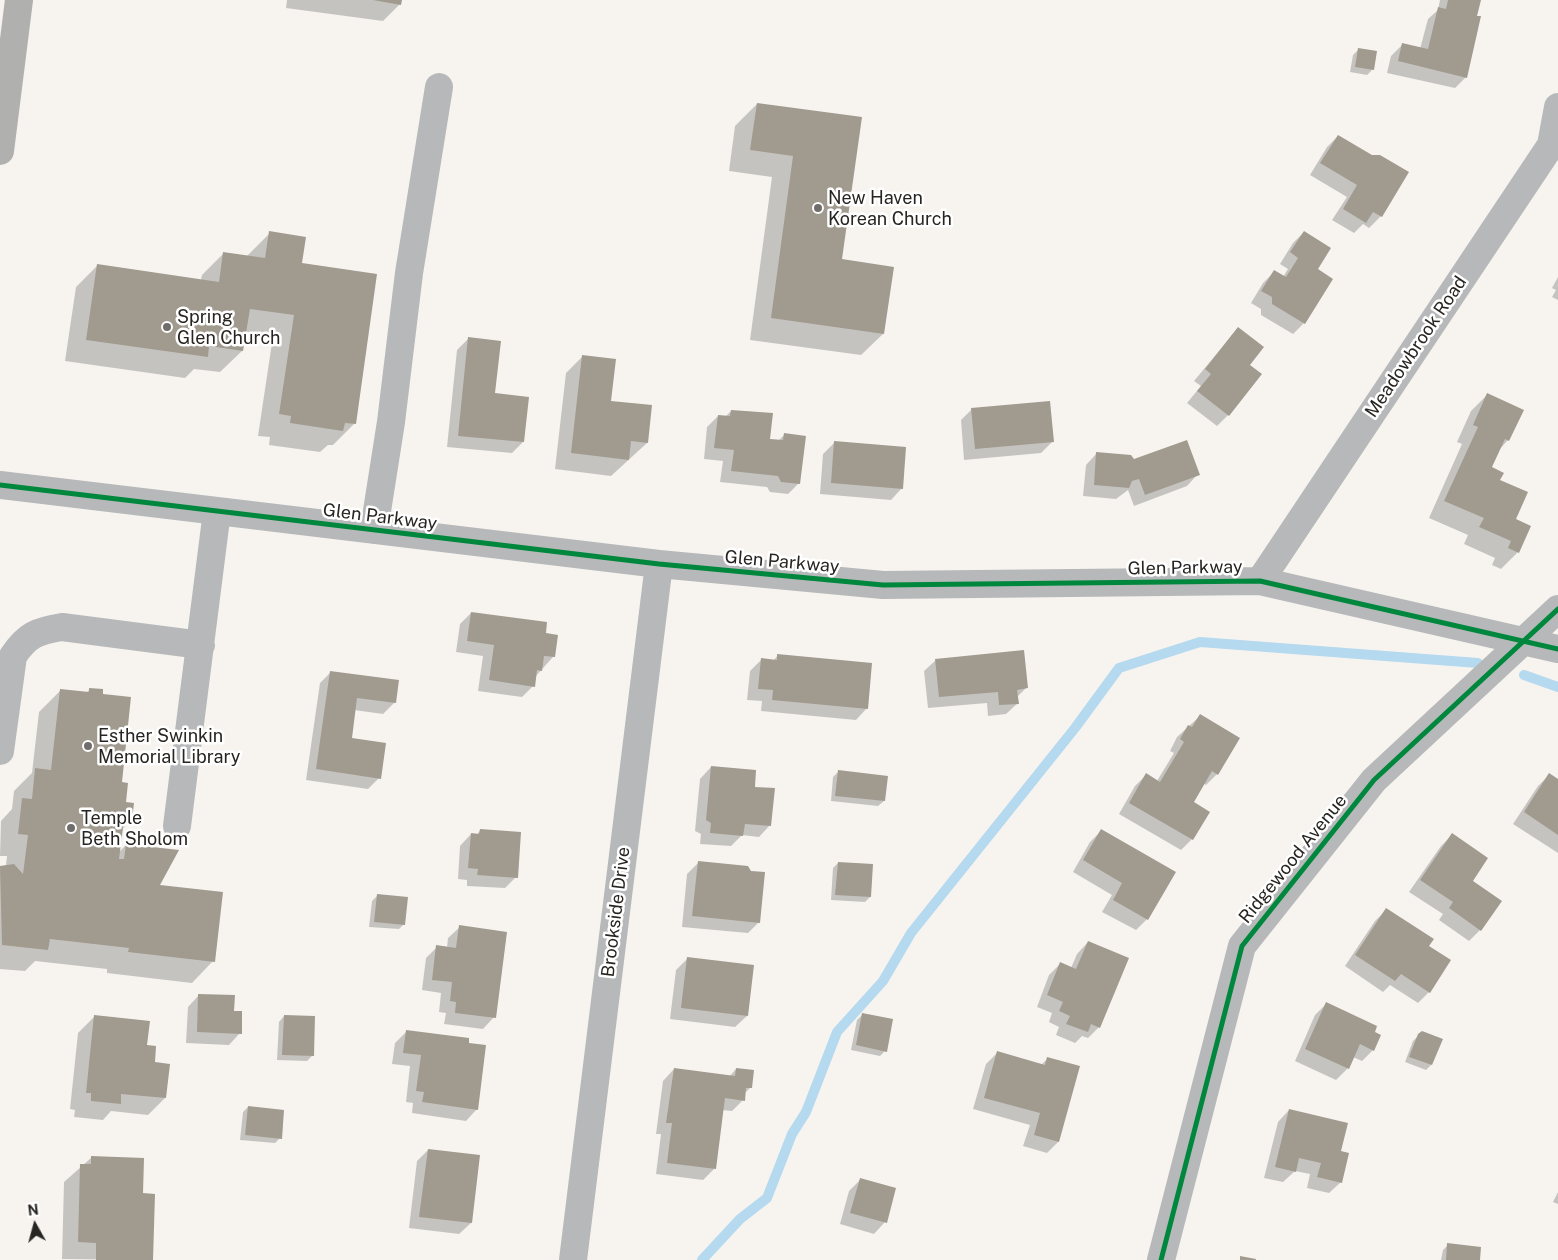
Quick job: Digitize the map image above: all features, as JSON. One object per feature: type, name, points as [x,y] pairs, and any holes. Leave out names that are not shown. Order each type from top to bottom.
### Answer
[{"type":"main road","points":[[0,151],[20,0]]},
{"type":"street","points":[[374,530],[391,422],[411,264],[439,87]]},
{"type":"street","name":"Meadowbrook Road","points":[[1260,582],[1551,145],[1558,107]]},
{"type":"street","name":"Glen Parkway","points":[[0,485],[659,564],[883,585],[1260,582],[1558,649]]},
{"type":"street","points":[[177,826],[217,512]]},
{"type":"street","name":"Brookside Drive","points":[[573,1260],[659,564]]},
{"type":"street","name":"Ridgewood Avenue","points":[[1161,1260],[1242,946],[1374,780],[1558,609]]},
{"type":"street","points":[[0,751],[13,656],[21,643],[39,630],[62,627],[201,645]]},
{"type":"building","points":[[373,0],[402,0],[401,5]]},
{"type":"building","points":[[1448,0],[1481,0],[1477,16],[1481,16],[1467,78],[1398,61],[1402,43],[1428,49],[1438,7],[1446,9]]},
{"type":"building","points":[[1358,48],[1377,51],[1374,70],[1355,67]]},
{"type":"building","name":"New Haven Korean Church","points":[[757,103],[862,117],[842,259],[894,267],[884,334],[771,318],[793,156],[750,150]]},
{"type":"building","points":[[1338,135],[1372,155],[1380,155],[1409,172],[1382,217],[1373,212],[1366,223],[1343,209],[1357,185],[1320,163]]},
{"type":"building","name":"Spring Glen Church","points":[[269,231],[306,237],[302,263],[377,274],[356,424],[345,423],[343,431],[290,423],[291,416],[279,414],[294,315],[250,309],[243,351],[209,346],[208,357],[86,340],[97,264],[219,282],[223,252],[265,258]]},
{"type":"building","points":[[1304,231],[1331,248],[1318,269],[1333,279],[1305,324],[1272,304],[1272,297],[1261,291],[1274,270],[1286,277],[1298,258],[1290,252]]},
{"type":"building","points":[[1238,327],[1264,347],[1250,365],[1262,374],[1229,416],[1197,391],[1211,374],[1205,369]]},
{"type":"building","points":[[468,337],[501,341],[495,393],[529,397],[524,442],[458,436]]},
{"type":"building","points":[[582,355],[616,359],[611,401],[652,405],[648,443],[631,441],[629,460],[571,453]]},
{"type":"building","points":[[1487,393],[1524,410],[1509,441],[1505,439],[1492,467],[1504,473],[1500,480],[1528,492],[1516,519],[1531,526],[1519,553],[1508,548],[1511,541],[1479,527],[1484,518],[1444,501],[1478,427],[1473,425]]},
{"type":"building","points":[[1050,401],[1054,442],[975,449],[971,408]]},
{"type":"building","points":[[731,410],[773,413],[770,439],[783,440],[784,433],[806,436],[800,484],[781,482],[778,476],[731,471],[734,450],[714,448],[718,415],[730,416]]},
{"type":"building","points":[[1187,440],[1200,475],[1145,495],[1139,479],[1132,481],[1129,488],[1094,485],[1096,452],[1131,455],[1134,459]]},
{"type":"building","points":[[834,441],[906,447],[903,489],[831,483]]},
{"type":"building","points":[[471,612],[547,622],[546,633],[558,635],[555,657],[544,656],[542,671],[537,670],[535,687],[489,680],[494,645],[467,641]]},
{"type":"building","points":[[1024,650],[1028,688],[1017,690],[1019,704],[999,705],[998,692],[939,697],[935,659]]},
{"type":"building","points":[[777,654],[872,663],[868,709],[772,700],[773,690],[758,689],[761,658],[777,660]]},
{"type":"building","points":[[330,671],[399,680],[396,703],[357,698],[352,738],[386,743],[381,779],[316,769]]},
{"type":"building","name":"Temple Beth Sholom","points":[[89,688],[103,689],[103,694],[131,697],[122,782],[128,783],[126,802],[134,803],[132,821],[124,820],[119,859],[124,859],[126,844],[179,850],[160,885],[223,892],[215,962],[128,952],[129,948],[50,939],[48,950],[2,945],[0,866],[14,864],[23,874],[28,835],[18,834],[22,798],[32,799],[35,768],[51,770],[60,689],[89,692]]},
{"type":"building","points":[[1200,714],[1240,738],[1218,775],[1212,771],[1194,802],[1210,812],[1193,840],[1129,803],[1146,773],[1160,782],[1184,742],[1180,739],[1188,725],[1192,727]]},
{"type":"building","points":[[711,766],[756,770],[755,787],[775,788],[771,826],[745,824],[743,836],[710,833],[711,823],[706,820]]},
{"type":"building","points":[[838,770],[888,776],[885,801],[835,796]]},
{"type":"building","points":[[1549,773],[1558,779],[1558,835],[1524,812]]},
{"type":"building","points":[[480,829],[521,832],[518,878],[477,875],[478,869],[468,868],[471,833],[479,834]]},
{"type":"building","points":[[1101,829],[1176,872],[1148,920],[1113,900],[1122,883],[1083,860]]},
{"type":"building","points":[[1452,833],[1488,858],[1473,881],[1502,901],[1481,931],[1449,908],[1453,902],[1420,880]]},
{"type":"building","points":[[698,861],[748,866],[751,871],[765,872],[760,923],[692,916]]},
{"type":"building","points":[[838,862],[873,864],[871,897],[835,895]]},
{"type":"building","points":[[377,894],[408,897],[405,925],[374,922]]},
{"type":"building","points":[[1386,908],[1434,939],[1429,946],[1451,960],[1430,993],[1401,974],[1395,981],[1355,955]]},
{"type":"building","points":[[459,925],[507,932],[496,1018],[455,1013],[456,1002],[450,1001],[452,982],[432,980],[436,945],[456,948]]},
{"type":"building","points":[[1088,941],[1129,958],[1100,1028],[1091,1024],[1088,1032],[1066,1024],[1070,1016],[1059,1011],[1063,1002],[1047,995],[1060,962],[1076,969]]},
{"type":"building","points":[[687,957],[754,965],[748,1016],[681,1008]]},
{"type":"building","points":[[198,994],[235,995],[234,1011],[242,1011],[242,1034],[197,1032]]},
{"type":"building","points":[[1326,1002],[1377,1026],[1375,1032],[1381,1035],[1374,1051],[1360,1044],[1349,1069],[1305,1049]]},
{"type":"building","points":[[862,1013],[893,1019],[887,1052],[856,1045]]},
{"type":"building","points":[[94,1015],[150,1021],[147,1045],[156,1046],[155,1062],[170,1064],[166,1098],[121,1094],[121,1104],[91,1101],[91,1093],[86,1093]]},
{"type":"building","points":[[284,1015],[315,1016],[314,1056],[282,1055]]},
{"type":"building","points":[[406,1030],[469,1038],[469,1043],[486,1045],[478,1110],[422,1102],[424,1092],[416,1091],[421,1055],[403,1053]]},
{"type":"building","points":[[1422,1031],[1443,1039],[1432,1065],[1409,1057],[1418,1034]]},
{"type":"building","points":[[997,1051],[1045,1065],[1047,1057],[1080,1066],[1059,1142],[1034,1135],[1040,1113],[984,1098]]},
{"type":"building","points":[[674,1068],[735,1076],[736,1068],[754,1070],[752,1088],[746,1088],[745,1101],[725,1098],[716,1169],[667,1163],[672,1123],[666,1123]]},
{"type":"building","points":[[248,1106],[284,1110],[282,1139],[245,1135]]},
{"type":"building","points":[[1289,1109],[1348,1123],[1341,1151],[1349,1153],[1342,1183],[1317,1177],[1321,1163],[1299,1158],[1296,1172],[1275,1167]]},
{"type":"building","points":[[428,1149],[480,1155],[472,1223],[419,1217]]},
{"type":"building","points":[[91,1156],[144,1158],[143,1193],[155,1194],[153,1260],[96,1260],[96,1243],[78,1242],[80,1164],[91,1164]]},
{"type":"building","points":[[860,1178],[896,1188],[887,1223],[850,1213]]},
{"type":"building","points":[[1447,1243],[1481,1247],[1480,1260],[1446,1260]]},
{"type":"building","points":[[1240,1256],[1256,1259],[1256,1260],[1240,1260]]},
{"type":"waterway","points":[[702,1260],[740,1219],[767,1198],[792,1134],[806,1112],[837,1032],[883,981],[911,933],[1075,728],[1119,668],[1200,642],[1478,663]]},
{"type":"waterway","points":[[1524,675],[1558,687]]},
{"type":"cycle path","points":[[0,485],[659,564],[883,585],[1260,581],[1558,649]]},
{"type":"cycle path","points":[[1161,1260],[1242,946],[1374,780],[1558,609]]},
{"type":"place","name":"New Haven Korean Church","points":[[818,208]]},
{"type":"place","name":"Spring Glen Church","points":[[167,327]]},
{"type":"place","name":"Esther Swinkin Memorial Library","points":[[88,746]]},
{"type":"place","name":"Temple Beth Sholom","points":[[71,828]]}]
